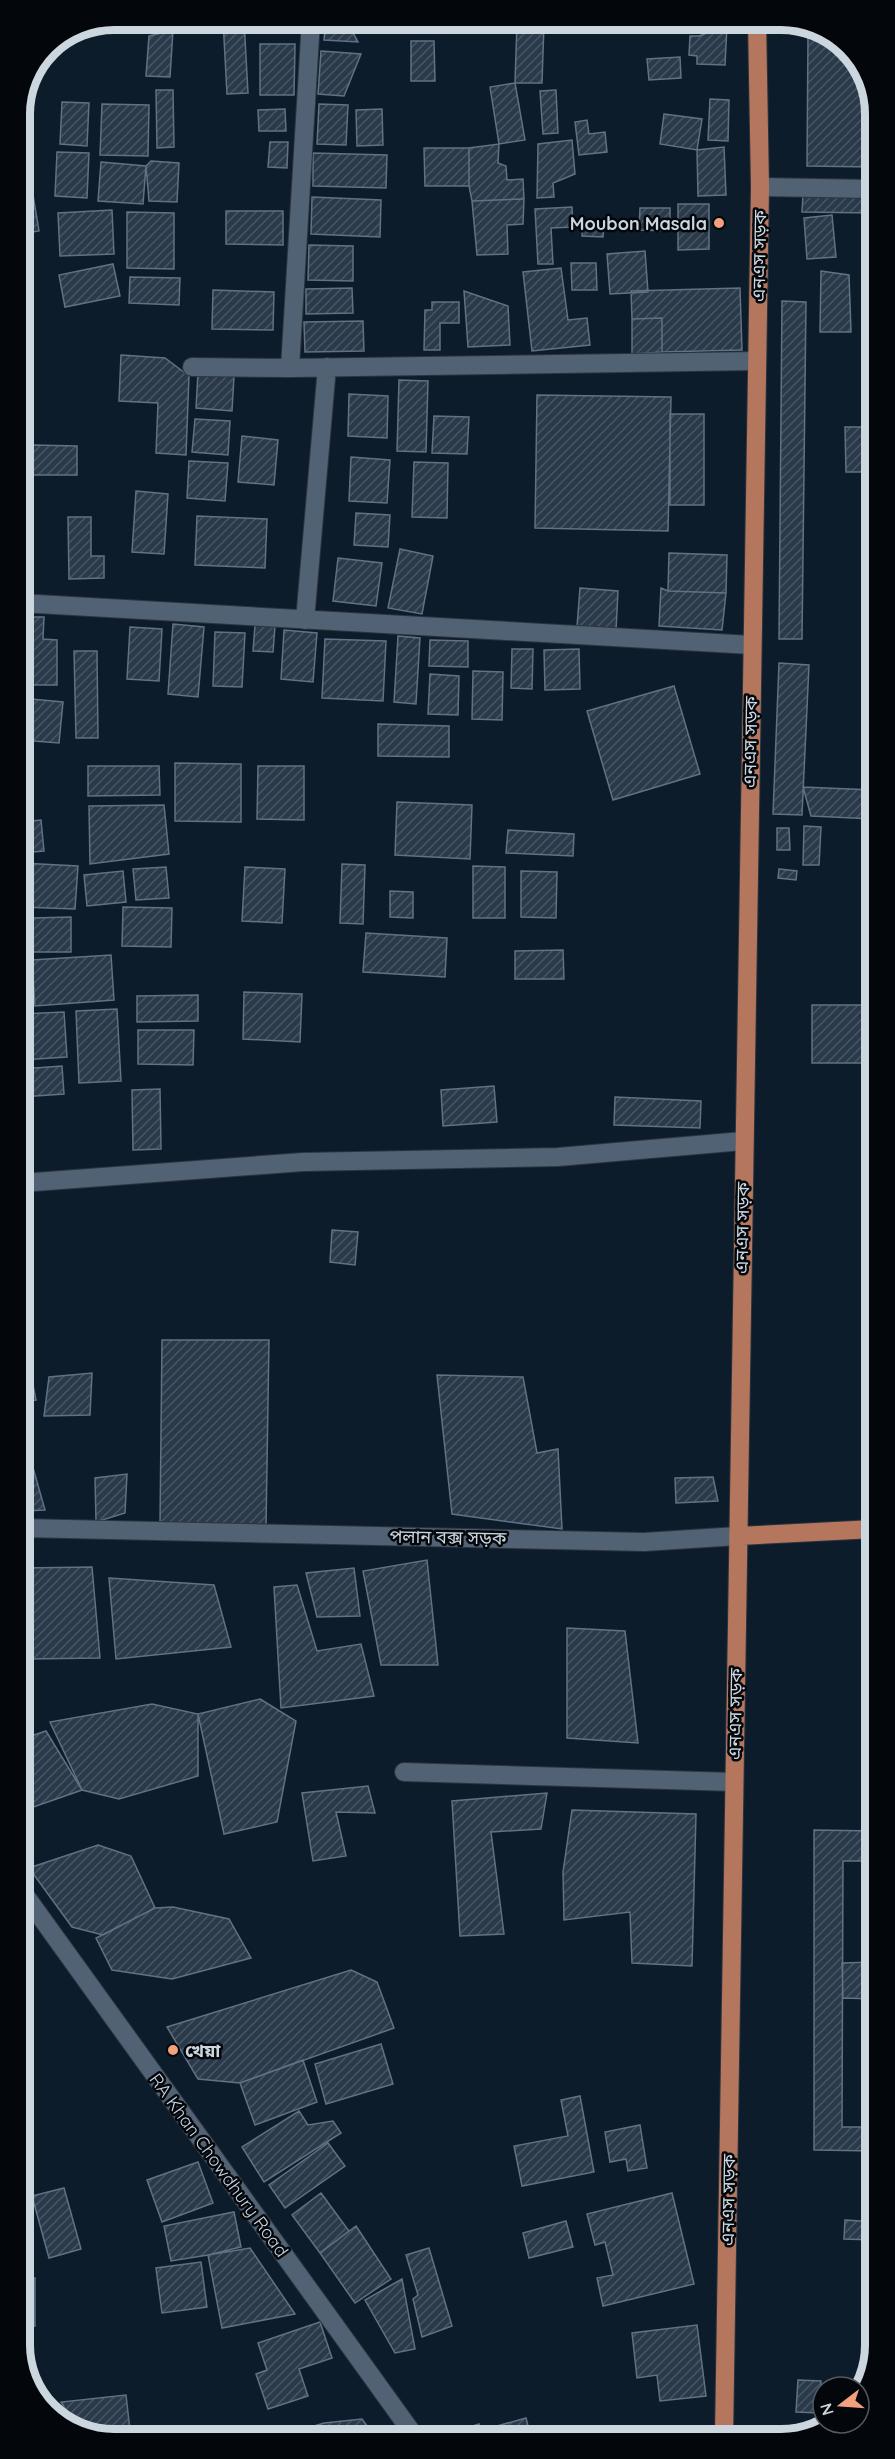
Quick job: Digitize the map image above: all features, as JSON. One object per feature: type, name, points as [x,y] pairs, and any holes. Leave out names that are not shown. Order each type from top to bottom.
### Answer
[{"type":"main road","name":"এনএস সড়ক","points":[[724,2429],[760,187],[757,30]]},
{"type":"main road","name":"পলান বক্স সড়ক","points":[[738,1536],[865,1529]]},
{"type":"street","points":[[290,368],[310,30]]},
{"type":"street","points":[[760,187],[865,189]]},
{"type":"street","points":[[192,367],[290,368],[757,361]]},
{"type":"street","points":[[305,620],[327,367]]},
{"type":"street","points":[[30,604],[752,645]]},
{"type":"street","points":[[30,1182],[303,1162],[558,1157],[743,1141]]},
{"type":"street","name":"পলান বক্স সড়ক","points":[[30,1528],[644,1542],[738,1536]]},
{"type":"street","points":[[404,1772],[734,1782]]},
{"type":"street","name":"RA Khan Chowdhury Road","points":[[30,1903],[410,2429]]},
{"type":"building","points":[[173,30],[170,77],[146,76],[149,36]]},
{"type":"building","points":[[224,30],[245,30],[248,93],[227,94]]},
{"type":"building","points":[[325,30],[351,30],[358,42],[324,40]]},
{"type":"building","points":[[517,30],[544,30],[542,83],[515,83]]},
{"type":"building","points":[[716,30],[727,30],[725,65],[697,64],[697,56],[689,55],[690,36],[699,36]]},
{"type":"building","points":[[808,37],[815,37],[837,51],[851,67],[859,82],[865,113],[865,167],[807,166]]},
{"type":"building","points":[[411,41],[434,41],[435,81],[411,81]]},
{"type":"building","points":[[260,44],[295,44],[294,95],[260,95]]},
{"type":"building","points":[[321,51],[361,54],[344,96],[318,94]]},
{"type":"building","points":[[680,57],[681,78],[649,80],[647,59]]},
{"type":"building","points":[[515,83],[525,140],[499,144],[490,87]]},
{"type":"building","points":[[156,90],[173,90],[174,147],[157,148]]},
{"type":"building","points":[[556,90],[558,133],[543,134],[540,91]]},
{"type":"building","points":[[710,99],[729,100],[728,141],[708,140]]},
{"type":"building","points":[[62,102],[89,103],[87,146],[60,144]]},
{"type":"building","points":[[102,104],[149,105],[148,156],[100,155]]},
{"type":"building","points":[[319,104],[348,105],[346,145],[317,144]]},
{"type":"building","points":[[285,109],[286,131],[259,131],[258,110]]},
{"type":"building","points":[[382,109],[383,145],[357,146],[356,110]]},
{"type":"building","points":[[664,114],[702,119],[697,150],[660,144]]},
{"type":"building","points":[[587,120],[589,134],[605,132],[607,152],[579,155],[575,122]]},
{"type":"building","points":[[572,140],[575,174],[553,183],[554,197],[537,198],[538,144]]},
{"type":"building","points":[[270,142],[288,142],[287,168],[268,167]]},
{"type":"building","points":[[499,144],[498,163],[506,166],[507,180],[523,179],[524,199],[472,201],[469,186],[469,148]]},
{"type":"building","points":[[724,147],[726,195],[698,196],[697,150]]},
{"type":"building","points":[[424,148],[469,148],[469,186],[425,186]]},
{"type":"building","points":[[57,152],[89,153],[87,198],[55,196]]},
{"type":"building","points":[[313,153],[387,155],[386,188],[313,186]]},
{"type":"building","points":[[151,161],[179,163],[177,202],[149,201],[146,166]]},
{"type":"building","points":[[101,162],[146,166],[143,204],[98,201]]},
{"type":"building","points":[[30,183],[39,231],[30,232]]},
{"type":"building","points":[[803,194],[865,195],[865,213],[802,212]]},
{"type":"building","points":[[312,197],[381,200],[380,237],[311,234]]},
{"type":"building","points":[[524,199],[523,224],[507,225],[508,254],[477,255],[472,201]]},
{"type":"building","points":[[678,204],[709,204],[709,249],[678,250]]},
{"type":"building","points":[[572,207],[573,227],[551,228],[553,264],[538,264],[535,209]]},
{"type":"building","points":[[640,208],[670,208],[670,231],[639,230]]},
{"type":"building","points":[[112,210],[114,254],[60,256],[58,213]]},
{"type":"building","points":[[226,211],[283,211],[283,245],[226,244]]},
{"type":"building","points":[[127,212],[174,213],[174,269],[127,268]]},
{"type":"building","points":[[832,215],[836,257],[807,259],[804,218]]},
{"type":"building","points":[[583,223],[604,224],[603,237],[582,236]]},
{"type":"building","points":[[309,245],[353,246],[353,281],[308,280]]},
{"type":"building","points":[[645,251],[648,292],[610,294],[607,254]]},
{"type":"building","points":[[571,263],[596,263],[597,290],[572,290]]},
{"type":"building","points":[[113,264],[120,296],[65,307],[59,275]]},
{"type":"building","points":[[561,268],[568,320],[587,318],[590,345],[532,351],[523,272]]},
{"type":"building","points":[[821,271],[849,275],[851,332],[820,332]]},
{"type":"building","points":[[130,277],[180,278],[179,305],[129,303]]},
{"type":"building","points":[[352,288],[353,313],[306,314],[306,289]]},
{"type":"building","points":[[740,288],[742,350],[662,352],[662,318],[632,319],[631,291]]},
{"type":"building","points":[[213,290],[274,292],[273,330],[212,329]]},
{"type":"building","points":[[464,291],[508,306],[510,345],[468,347]]},
{"type":"building","points":[[782,301],[806,302],[802,639],[779,639]]},
{"type":"building","points":[[432,302],[459,302],[459,323],[440,323],[440,350],[424,350],[425,310],[432,310]]},
{"type":"building","points":[[662,318],[662,352],[632,354],[632,319]]},
{"type":"building","points":[[363,321],[364,351],[305,352],[304,322]]},
{"type":"building","points":[[121,355],[165,358],[189,376],[186,455],[156,453],[158,403],[119,401]]},
{"type":"building","points":[[198,373],[234,376],[232,411],[196,408]]},
{"type":"building","points":[[399,380],[428,381],[426,452],[397,451]]},
{"type":"building","points":[[349,394],[388,396],[387,438],[348,436]]},
{"type":"building","points":[[537,395],[671,397],[668,531],[535,528]]},
{"type":"building","points":[[670,414],[704,414],[704,505],[670,505]]},
{"type":"building","points":[[434,416],[469,417],[467,454],[432,453]]},
{"type":"building","points":[[195,419],[230,421],[228,455],[192,452]]},
{"type":"building","points":[[845,427],[865,427],[865,472],[846,472]]},
{"type":"building","points":[[242,436],[278,440],[274,485],[238,482]]},
{"type":"building","points":[[33,445],[77,446],[77,475],[33,475]]},
{"type":"building","points":[[351,457],[390,460],[387,503],[349,501]]},
{"type":"building","points":[[189,461],[228,463],[225,501],[187,498]]},
{"type":"building","points":[[414,462],[448,463],[447,518],[412,517]]},
{"type":"building","points":[[136,491],[168,494],[164,554],[132,552]]},
{"type":"building","points":[[356,513],[390,515],[388,547],[354,545]]},
{"type":"building","points":[[197,516],[267,519],[265,568],[195,565]]},
{"type":"building","points":[[68,517],[91,517],[91,556],[104,556],[104,578],[69,579]]},
{"type":"building","points":[[400,549],[433,556],[422,614],[388,608]]},
{"type":"building","points":[[669,553],[727,555],[726,593],[668,591]]},
{"type":"building","points":[[338,558],[382,563],[376,606],[333,601]]},
{"type":"building","points":[[580,588],[618,591],[616,631],[577,627]]},
{"type":"building","points":[[661,588],[668,591],[726,593],[722,630],[659,626]]},
{"type":"building","points":[[30,617],[44,617],[43,639],[57,640],[57,685],[30,685]]},
{"type":"building","points":[[173,624],[204,627],[198,697],[168,694]]},
{"type":"building","points":[[255,625],[275,626],[273,652],[253,651]]},
{"type":"building","points":[[130,627],[162,629],[159,681],[127,679]]},
{"type":"building","points":[[284,630],[317,633],[313,682],[281,679]]},
{"type":"building","points":[[215,632],[245,633],[242,687],[213,686]]},
{"type":"building","points":[[398,636],[420,638],[416,704],[394,702]]},
{"type":"building","points":[[325,639],[386,641],[383,701],[322,698]]},
{"type":"building","points":[[430,640],[468,641],[468,667],[429,666]]},
{"type":"building","points":[[512,649],[533,649],[532,689],[511,688]]},
{"type":"building","points":[[579,649],[580,689],[545,690],[544,650]]},
{"type":"building","points":[[74,651],[97,651],[98,738],[76,738]]},
{"type":"building","points":[[779,663],[809,665],[802,815],[773,814]]},
{"type":"building","points":[[473,671],[503,672],[502,720],[472,719]]},
{"type":"building","points":[[430,674],[459,676],[458,715],[428,714]]},
{"type":"building","points":[[674,686],[700,774],[613,800],[587,711]]},
{"type":"building","points":[[30,699],[63,702],[59,743],[30,741]]},
{"type":"building","points":[[378,724],[449,726],[449,757],[378,756]]},
{"type":"building","points":[[175,763],[241,764],[241,822],[175,821]]},
{"type":"building","points":[[88,766],[159,766],[160,795],[88,796]]},
{"type":"building","points":[[258,766],[304,766],[304,820],[257,819]]},
{"type":"building","points":[[803,787],[865,790],[865,819],[811,816]]},
{"type":"building","points":[[397,802],[472,805],[470,859],[395,855]]},
{"type":"building","points":[[164,805],[169,854],[90,864],[89,806]]},
{"type":"building","points":[[41,820],[44,851],[30,852],[30,821]]},
{"type":"building","points":[[804,826],[821,827],[819,865],[803,865]]},
{"type":"building","points":[[777,828],[789,828],[790,850],[777,850]]},
{"type":"building","points":[[508,830],[574,834],[573,856],[506,853]]},
{"type":"building","points":[[30,863],[78,866],[75,909],[30,907]]},
{"type":"building","points":[[342,864],[365,865],[363,924],[340,923]]},
{"type":"building","points":[[473,866],[505,867],[505,918],[473,918]]},
{"type":"building","points":[[166,867],[169,898],[136,900],[133,869]]},
{"type":"building","points":[[245,867],[285,869],[282,923],[242,921]]},
{"type":"building","points":[[779,869],[797,871],[796,880],[778,878]]},
{"type":"building","points":[[123,871],[126,902],[87,906],[84,875]]},
{"type":"building","points":[[521,871],[557,872],[556,918],[521,917]]},
{"type":"building","points":[[390,891],[413,892],[413,918],[390,917]]},
{"type":"building","points":[[123,907],[172,908],[171,947],[122,946]]},
{"type":"building","points":[[71,917],[71,952],[32,952],[32,918]]},
{"type":"building","points":[[366,933],[447,938],[445,977],[363,972]]},
{"type":"building","points":[[563,950],[564,979],[515,979],[515,951]]},
{"type":"building","points":[[111,955],[114,1000],[35,1006],[32,960]]},
{"type":"building","points":[[244,992],[302,994],[300,1042],[243,1039]]},
{"type":"building","points":[[198,995],[198,1021],[137,1022],[137,996]]},
{"type":"building","points":[[812,1005],[865,1005],[865,1063],[812,1063]]},
{"type":"building","points":[[117,1009],[121,1081],[79,1083],[76,1011]]},
{"type":"building","points":[[64,1012],[67,1057],[30,1059],[30,1014]]},
{"type":"building","points":[[138,1030],[194,1030],[193,1065],[138,1064]]},
{"type":"building","points":[[62,1066],[64,1094],[30,1096],[30,1068]]},
{"type":"building","points":[[494,1086],[497,1122],[443,1126],[441,1090]]},
{"type":"building","points":[[160,1089],[161,1149],[133,1150],[132,1090]]},
{"type":"building","points":[[615,1097],[701,1101],[700,1128],[614,1125]]},
{"type":"building","points":[[332,1230],[358,1232],[355,1265],[330,1262]]},
{"type":"building","points":[[162,1340],[269,1340],[266,1527],[160,1524]]},
{"type":"building","points":[[92,1373],[90,1415],[44,1416],[49,1377]]},
{"type":"building","points":[[30,1375],[36,1400],[30,1401]]},
{"type":"building","points":[[437,1375],[523,1377],[537,1453],[558,1449],[562,1529],[452,1514]]},
{"type":"building","points":[[30,1457],[45,1510],[30,1511]]},
{"type":"building","points":[[127,1474],[125,1513],[96,1522],[95,1478]]},
{"type":"building","points":[[713,1477],[718,1501],[676,1503],[675,1478]]},
{"type":"building","points":[[427,1560],[438,1665],[381,1665],[363,1571]]},
{"type":"building","points":[[92,1567],[100,1658],[30,1659],[30,1568]]},
{"type":"building","points":[[354,1568],[360,1616],[317,1617],[306,1573]]},
{"type":"building","points":[[109,1578],[214,1585],[231,1647],[116,1659]]},
{"type":"building","points":[[297,1585],[317,1651],[361,1644],[374,1696],[281,1708],[274,1587]]},
{"type":"building","points":[[567,1628],[625,1631],[638,1743],[567,1738]]},
{"type":"building","points":[[260,1699],[296,1721],[277,1822],[224,1834],[198,1714]]},
{"type":"building","points":[[152,1704],[198,1714],[198,1776],[119,1799],[82,1790],[50,1722]]},
{"type":"building","points":[[46,1731],[82,1790],[30,1808],[30,1736]]},
{"type":"building","points":[[368,1786],[375,1813],[336,1812],[346,1856],[313,1861],[302,1793]]},
{"type":"building","points":[[547,1793],[541,1829],[491,1832],[504,1934],[460,1936],[452,1801]]},
{"type":"building","points":[[572,1810],[696,1814],[692,1966],[632,1963],[630,1912],[564,1920],[563,1872]]},
{"type":"building","points":[[814,1830],[865,1831],[865,1861],[843,1861],[842,2127],[865,2127],[865,2151],[814,2150]]},
{"type":"building","points":[[98,1845],[131,1856],[155,1908],[103,1935],[72,1927],[30,1868]]},
{"type":"building","points":[[173,1907],[229,1919],[251,1958],[172,1979],[112,1970],[96,1938],[155,1908]]},
{"type":"building","points":[[865,1962],[865,1999],[843,1998],[842,1963]]},
{"type":"building","points":[[351,1970],[377,1982],[394,2028],[240,2083],[198,2079],[167,2027]]},
{"type":"building","points":[[381,2044],[393,2084],[326,2104],[315,2064]]},
{"type":"building","points":[[303,2060],[317,2102],[255,2125],[240,2083]]},
{"type":"building","points":[[580,2096],[594,2172],[522,2186],[514,2146],[568,2136],[561,2100]]},
{"type":"building","points":[[299,2111],[308,2125],[333,2121],[341,2133],[264,2182],[242,2147]]},
{"type":"building","points":[[640,2125],[647,2168],[628,2171],[626,2159],[610,2162],[605,2132]]},
{"type":"building","points":[[328,2143],[345,2166],[285,2208],[269,2185]]},
{"type":"building","points":[[198,2162],[213,2203],[162,2222],[147,2180]]},
{"type":"building","points":[[64,2188],[81,2249],[49,2258],[32,2196]]},
{"type":"building","points":[[321,2193],[349,2231],[320,2253],[292,2215]]},
{"type":"building","points":[[672,2193],[694,2284],[603,2306],[597,2278],[613,2275],[605,2242],[595,2245],[587,2214]]},
{"type":"building","points":[[234,2212],[241,2247],[171,2261],[164,2226]]},
{"type":"building","points":[[845,2220],[865,2221],[865,2240],[844,2239]]},
{"type":"building","points":[[566,2221],[573,2247],[529,2258],[523,2233]]},
{"type":"building","points":[[356,2226],[391,2279],[355,2303],[320,2253]]},
{"type":"building","points":[[250,2248],[295,2314],[222,2328],[208,2255]]},
{"type":"building","points":[[429,2248],[452,2326],[422,2337],[413,2299],[418,2295],[406,2255]]},
{"type":"building","points":[[201,2262],[207,2307],[162,2313],[156,2268]]},
{"type":"building","points":[[30,2278],[35,2278],[35,2326],[30,2326]]},
{"type":"building","points":[[402,2279],[415,2349],[395,2353],[365,2300]]},
{"type":"building","points":[[320,2322],[332,2358],[299,2369],[308,2396],[268,2409],[256,2374],[267,2370],[258,2343]]},
{"type":"building","points":[[697,2325],[706,2396],[660,2401],[657,2375],[637,2378],[632,2333]]},
{"type":"building","points":[[798,2380],[811,2381],[811,2413],[796,2412]]},
{"type":"building","points":[[126,2395],[130,2429],[108,2429],[87,2425],[69,2416],[61,2402]]},
{"type":"building","points":[[526,2418],[529,2429],[486,2429]]},
{"type":"building","points":[[362,2419],[369,2429],[304,2429],[324,2423]]},
{"type":"building","points":[[479,2424],[480,2429],[464,2429]]},
{"type":"place","name":"Moubon Masala","points":[[719,223]]},
{"type":"place","name":"খেয়া","points":[[173,2050]]}]
